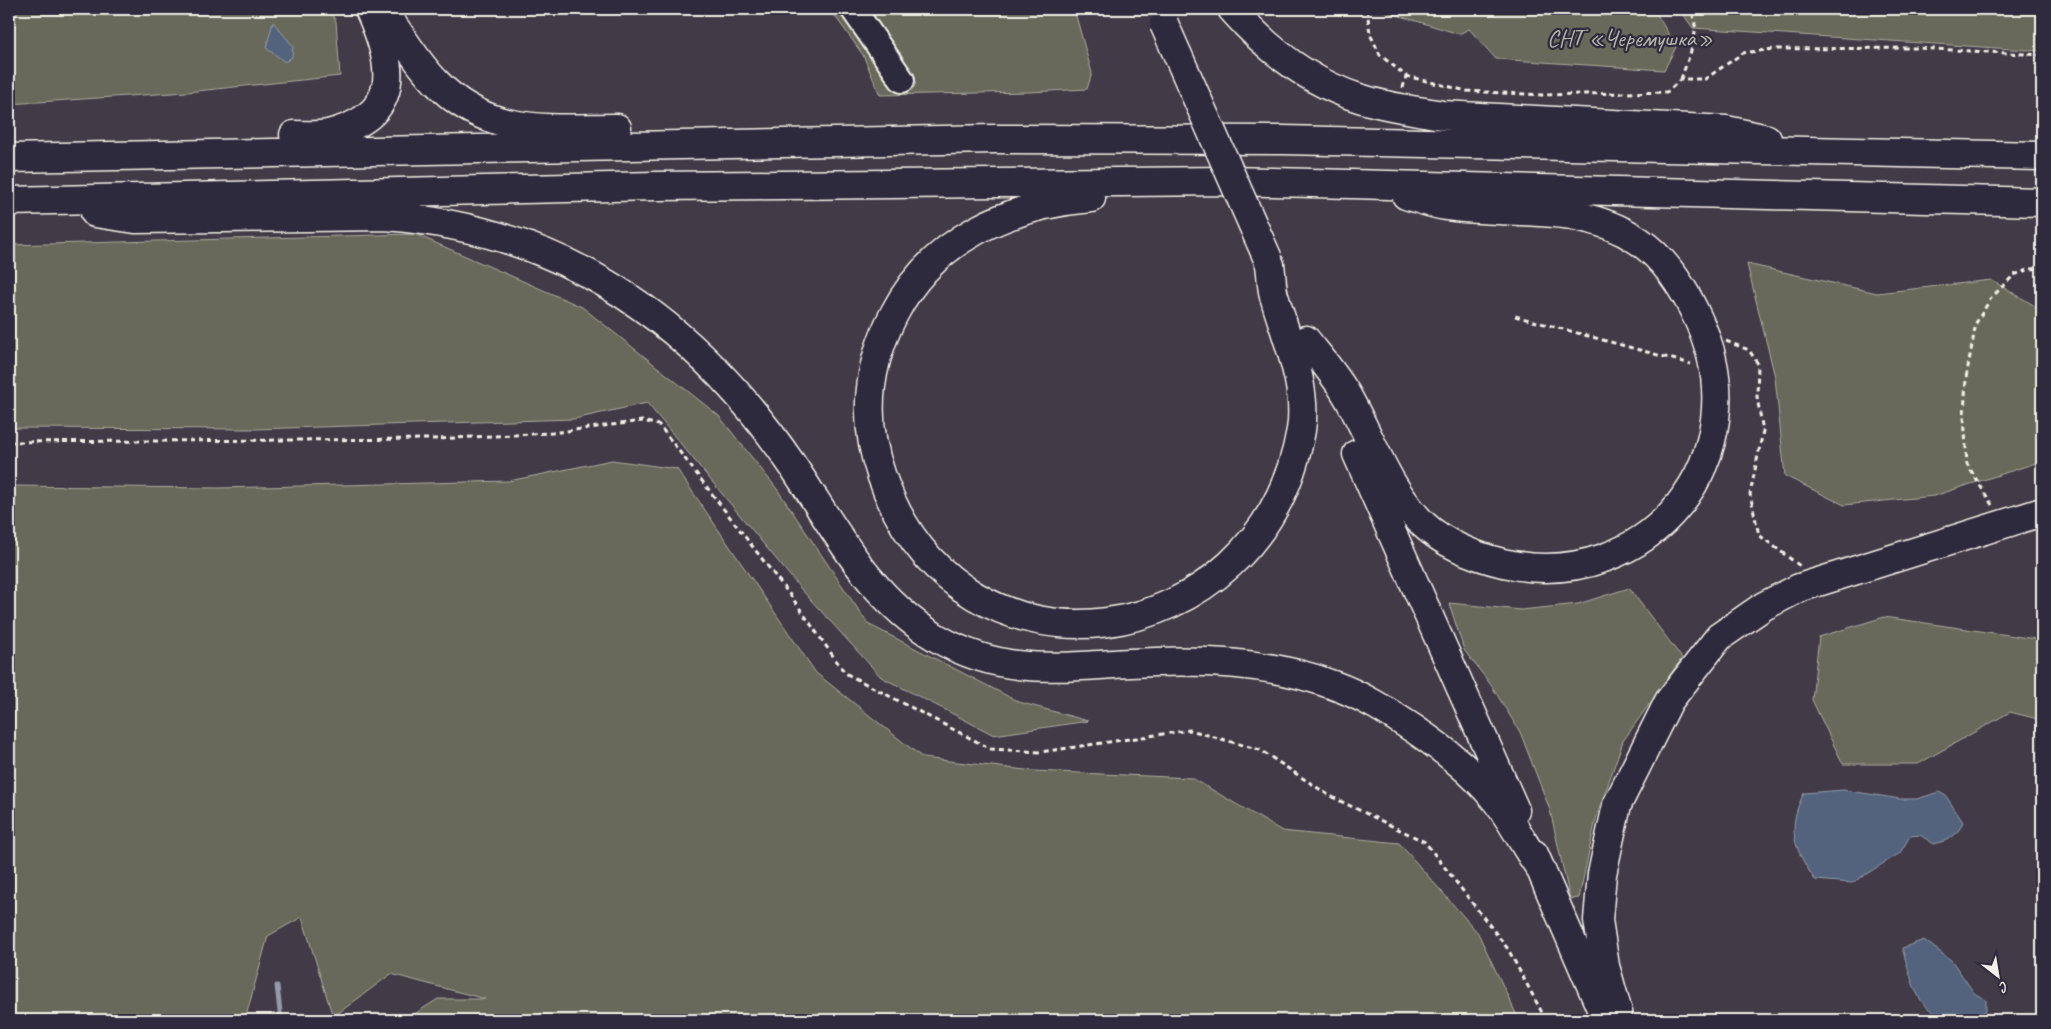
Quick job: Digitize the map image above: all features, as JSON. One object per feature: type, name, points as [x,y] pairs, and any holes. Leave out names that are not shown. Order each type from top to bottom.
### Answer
[{"type":"main road","points":[[9,157],[77,143],[327,134],[365,121],[383,101],[388,71],[377,27],[369,9]]},
{"type":"main road","points":[[381,9],[435,81],[454,99],[472,112],[504,124],[528,127],[805,129],[873,142]]},
{"type":"main road","points":[[1232,9],[1274,50],[1316,80],[1358,98],[1398,108],[1442,115],[1726,130],[1832,152]]},
{"type":"main road","points":[[1161,16],[1541,869],[1606,1020]]},
{"type":"main road","points":[[9,157],[995,139],[1282,140],[2042,156]]},
{"type":"main road","points":[[1231,181],[1178,190],[1062,200],[1029,208],[978,227],[939,254],[924,270],[901,301],[884,334],[873,366],[869,400],[870,431],[877,465],[888,496],[904,527],[926,558],[956,584],[984,601],[1022,616],[1053,624],[1087,626],[1127,619],[1188,597],[1213,580],[1240,555],[1260,530],[1278,499],[1291,466],[1302,428],[1300,389],[1285,328],[1274,296],[1269,262]]},
{"type":"main road","points":[[14,202],[656,186],[1231,181],[2042,202]]},
{"type":"main road","points":[[1306,340],[1350,400],[1387,476],[1406,503],[1425,525],[1450,544],[1473,555],[1522,567],[1548,568],[1601,560],[1626,550],[1664,522],[1680,506],[1705,464],[1717,408],[1713,370],[1705,333],[1686,294],[1659,258],[1641,242],[1616,227],[1582,216],[1444,206],[1373,185]]},
{"type":"main road","points":[[14,202],[134,219],[385,216],[421,219],[494,234],[569,263],[614,288],[652,314],[706,362],[759,422],[791,464],[857,565],[874,587],[900,612],[935,637],[965,653],[1005,665],[1064,667],[1145,662],[1224,662],[1262,666],[1335,685],[1377,705],[1451,754],[1496,800],[1541,869]]},
{"type":"main road","points":[[1621,1020],[1605,966],[1598,920],[1602,874],[1618,805],[1669,701],[1719,636],[1764,606],[1800,588],[2042,512]]},
{"type":"lane","points":[[853,9],[902,80]]},
{"type":"path","points":[[1367,9],[1370,34],[1380,55],[1406,76],[1467,91],[1542,95],[1667,92],[1681,79],[1695,36],[1693,15],[1690,9]]},
{"type":"path","points":[[1681,79],[1705,79],[1743,53],[1774,49],[1915,48],[2042,56]]},
{"type":"path","points":[[2006,523],[1985,496],[1967,464],[1964,416],[1966,378],[1976,323],[1991,298],[2014,275],[2030,269],[2042,268]]},
{"type":"path","points":[[1515,316],[1713,370]]},
{"type":"path","points":[[1705,333],[1749,350],[1758,364],[1757,397],[1763,431],[1750,494],[1759,535],[1820,582]]},
{"type":"path","points":[[9,442],[434,439],[552,433],[642,421],[659,425],[793,599],[845,674],[991,749],[1041,752],[1190,730],[1260,750],[1330,796],[1425,842],[1508,949],[1546,1020]]},
{"type":"green space","points":[[9,9],[328,9],[336,21],[340,76],[187,92],[9,104]]},
{"type":"green space","points":[[830,9],[1074,9],[1092,73],[1087,89],[880,95],[863,55]]},
{"type":"green space","name":"СНТ «Черемушка»","points":[[1377,9],[1654,9],[1676,47],[1664,70],[1496,59],[1469,29],[1459,34]]},
{"type":"green space","points":[[1679,9],[2042,9],[2042,51],[1693,28]]},
{"type":"green space","points":[[415,234],[582,307],[719,416],[777,489],[868,624],[1019,702],[1088,721],[994,735],[881,677],[800,588],[647,403],[574,419],[255,429],[9,428],[9,245]]},
{"type":"green space","points":[[1747,264],[1877,293],[1991,280],[2042,310],[2042,461],[1934,496],[1844,505],[1785,476],[1775,377]]},
{"type":"green space","points":[[612,460],[677,469],[816,673],[923,758],[1034,771],[1192,778],[1282,831],[1399,843],[1478,933],[1519,1020],[565,1020],[540,1013],[535,1020],[405,1020],[438,999],[485,999],[391,974],[333,1017],[302,917],[268,936],[245,1020],[9,1020],[9,486],[218,488],[509,481]]},
{"type":"green space","points":[[1629,588],[1682,658],[1623,741],[1596,819],[1579,898],[1570,899],[1550,810],[1520,732],[1491,685],[1464,650],[1449,603],[1521,610],[1578,604]]},
{"type":"green space","points":[[1884,617],[2042,640],[2042,720],[2010,712],[1918,764],[1843,764],[1812,700],[1819,637]]},
{"type":"water","points":[[273,22],[293,46],[292,57],[285,62],[266,48]]},
{"type":"water","points":[[1844,790],[1900,799],[1917,799],[1939,792],[1946,796],[1963,822],[1952,837],[1934,844],[1920,835],[1910,836],[1900,853],[1852,883],[1815,880],[1802,858],[1795,838],[1795,817],[1798,806],[1804,793]]},
{"type":"water","points":[[1924,940],[1952,961],[1974,993],[1986,1000],[1986,1011],[1973,1017],[1973,1020],[1954,1019],[1940,1015],[1922,1001],[1911,979],[1902,948]]},
{"type":"waterway","points":[[277,986],[281,1020]]}]
